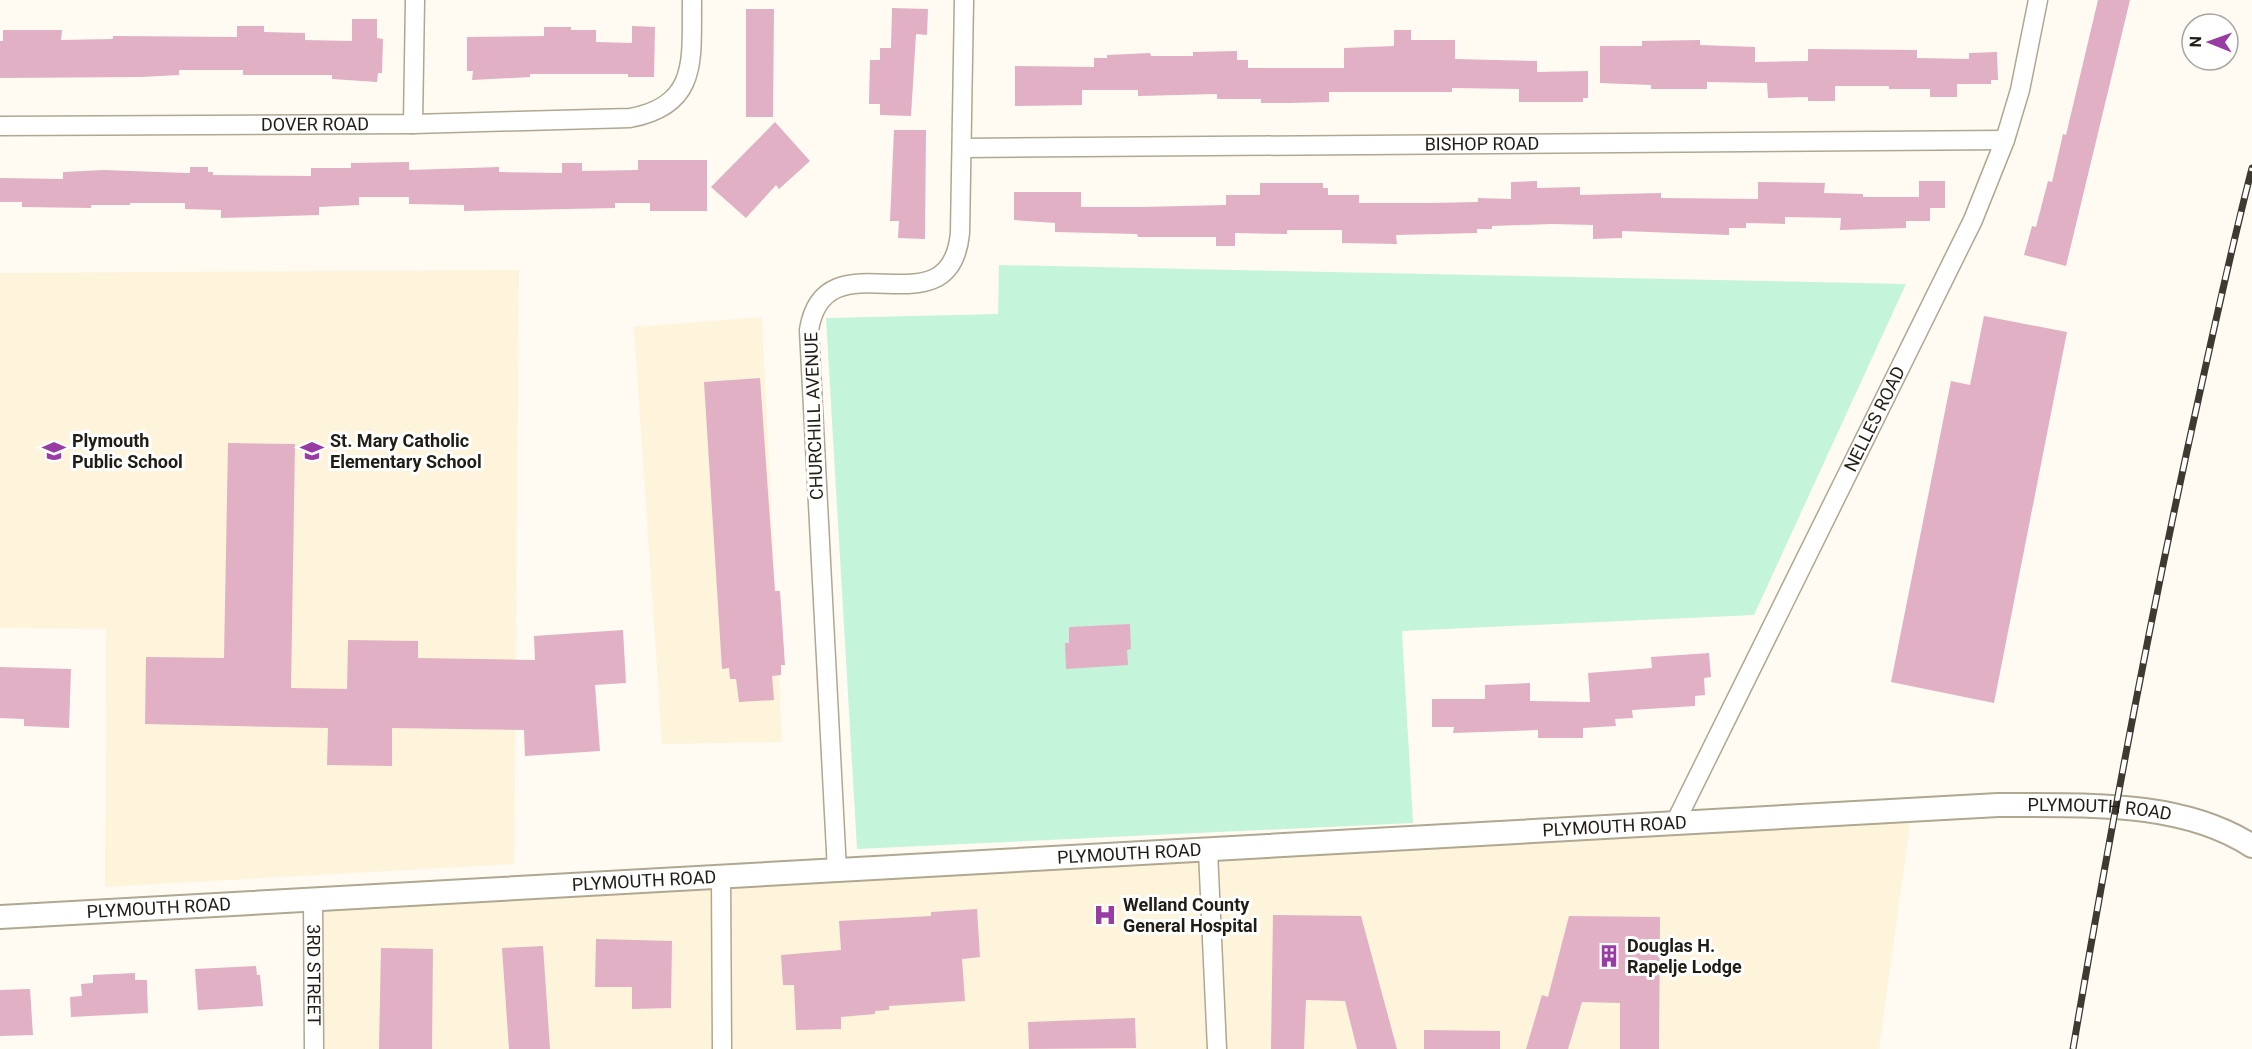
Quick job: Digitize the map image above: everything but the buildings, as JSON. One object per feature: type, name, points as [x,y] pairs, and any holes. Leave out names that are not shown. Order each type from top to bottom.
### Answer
[{"type":"street","points":[[413,124],[415,0]]},
{"type":"street","name":"DOVER ROAD","points":[[0,126],[413,124],[630,118],[648,115],[666,106],[680,94],[689,74],[692,0]]},
{"type":"street","name":"CHURCHILL AVENUE","points":[[837,871],[808,340],[810,320],[817,302],[830,290],[839,286],[923,282],[939,276],[952,266],[960,233],[964,0]]},
{"type":"street","name":"NELLES ROAD","points":[[1674,825],[1973,220],[2005,140],[2020,90],[2038,0]]},
{"type":"street","name":"BISHOP ROAD","points":[[962,148],[2005,140]]},
{"type":"street","name":"PLYMOUTH ROAD","points":[[0,917],[1674,825],[1870,811],[1998,805],[2125,809],[2189,818],[2215,827],[2252,846]]},
{"type":"street","points":[[1208,851],[1217,1049]]},
{"type":"street","points":[[721,876],[722,1049]]},
{"type":"street","name":"3RD STREET","points":[[313,900],[314,1049]]},
{"type":"shaded area","name":"St. Mary Catholic Elementary School","points":[[519,270],[514,864],[105,887],[106,629],[0,628],[0,273]]},
{"type":"shaded area","points":[[762,317],[782,742],[662,744],[634,327]]},
{"type":"shaded area","name":"Welland County General Hospital","points":[[1912,809],[1879,1049],[314,1049],[313,900]]},
{"type":"green space","points":[[999,265],[1906,284],[1754,615],[1402,631],[1413,823],[857,849],[826,318],[998,314]]},
{"type":"railway","points":[[2073,1049],[2156,600],[2210,344],[2252,168]]},
{"type":"place","name":"Plymouth Public School","points":[[54,451]]},
{"type":"place","name":"St. Mary Catholic Elementary School","points":[[312,451]]},
{"type":"place","name":"Welland County General Hospital","points":[[1105,915]]},
{"type":"place","name":"Douglas H. Rapelje Lodge","points":[[1609,956]]}]
